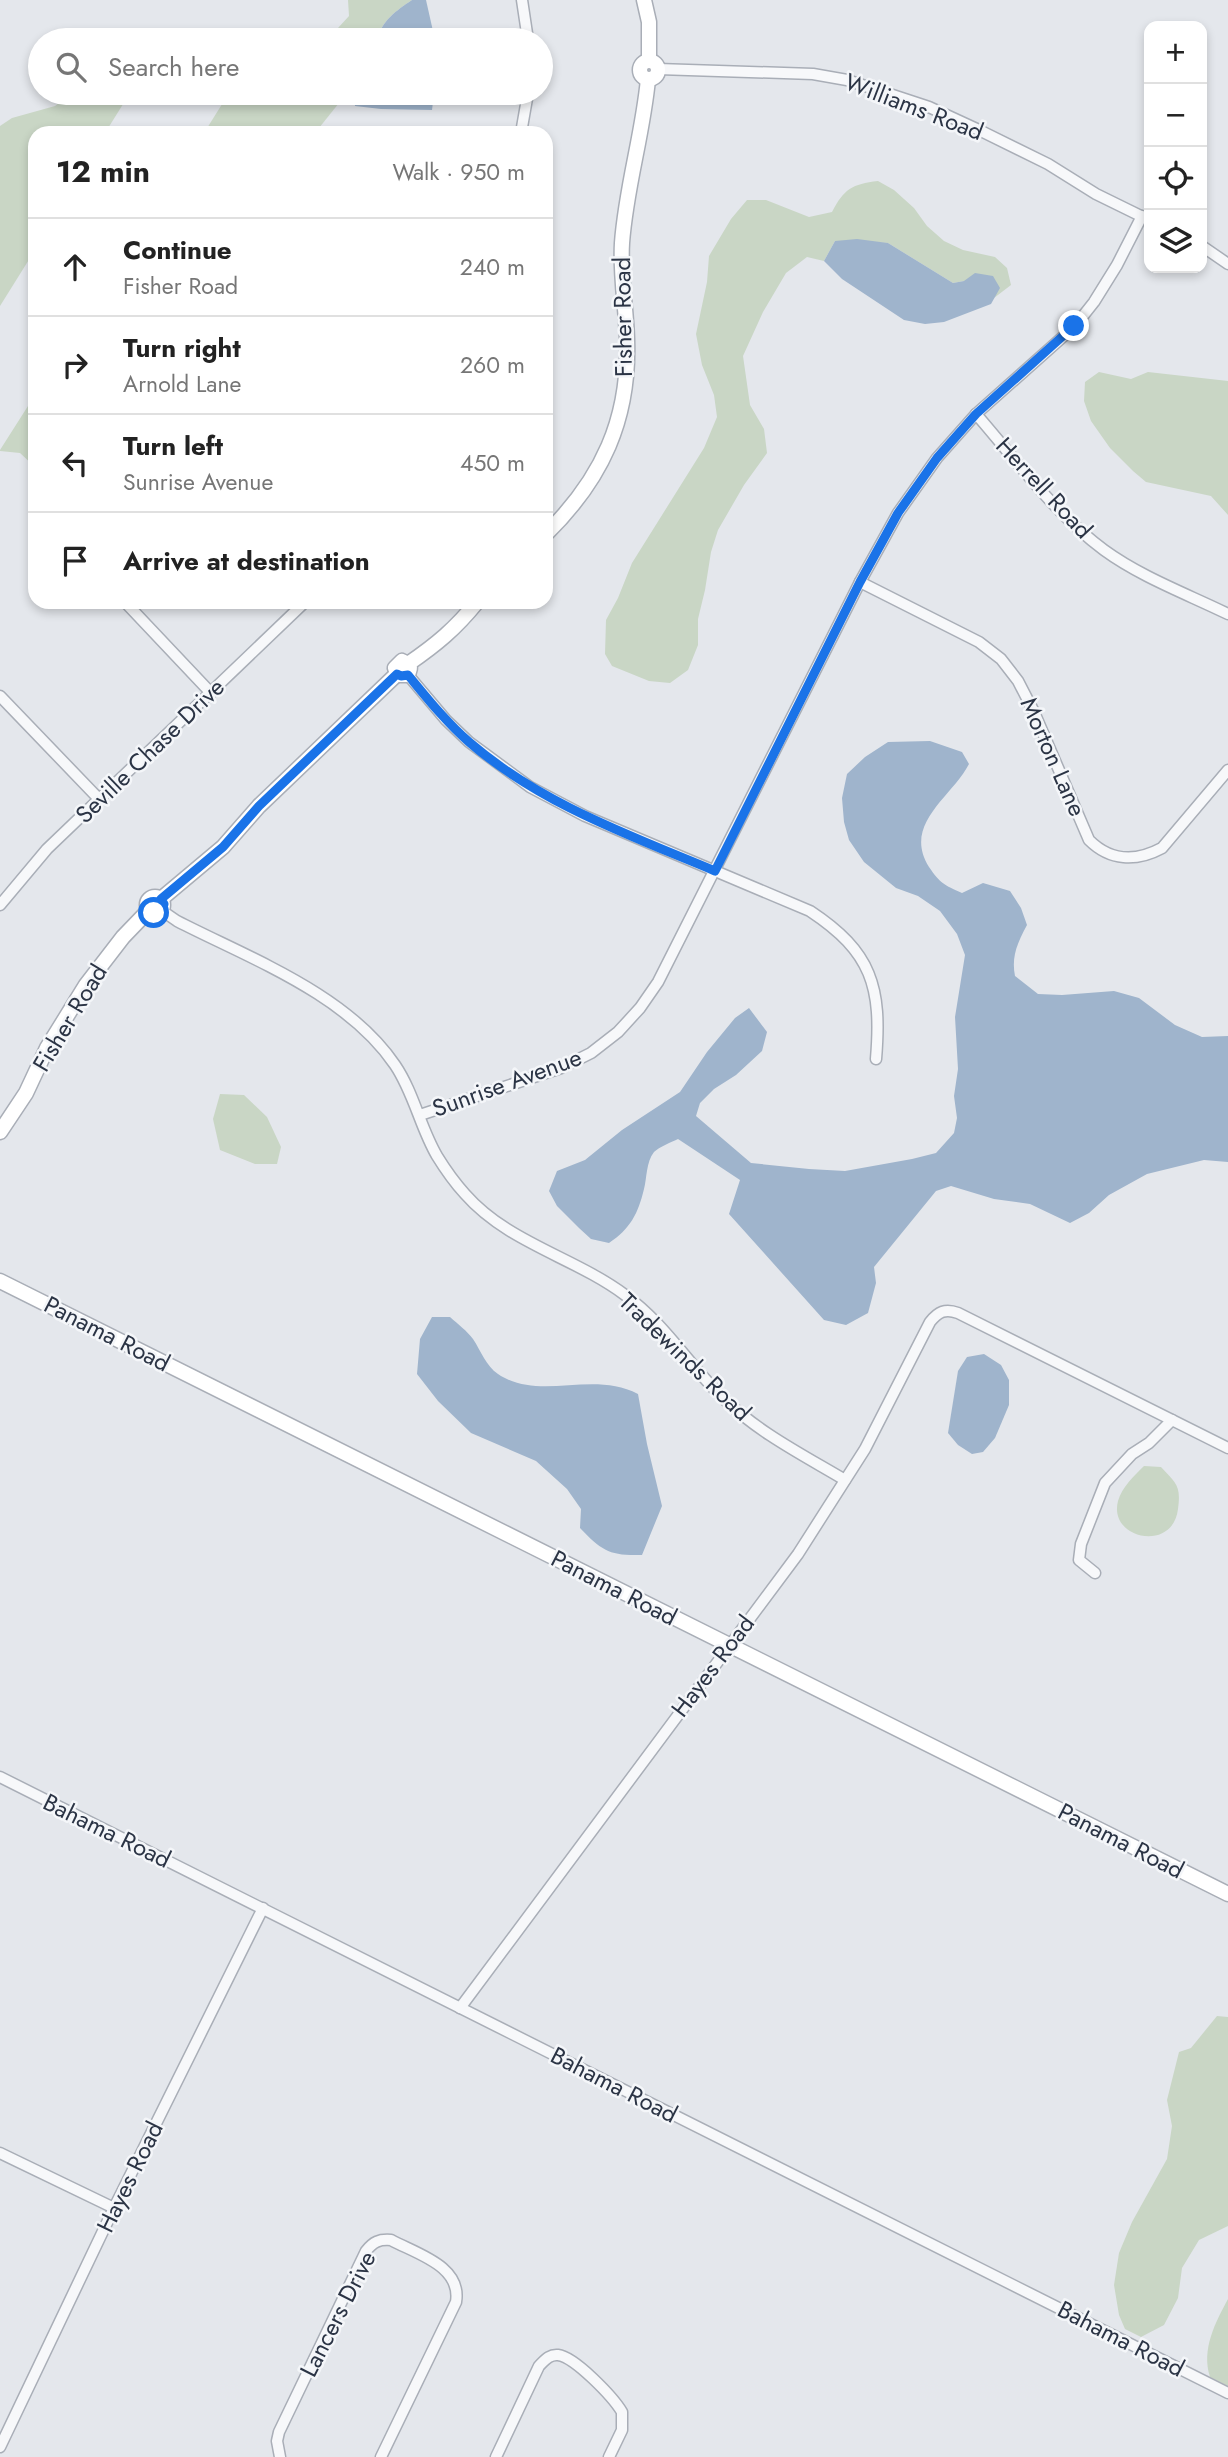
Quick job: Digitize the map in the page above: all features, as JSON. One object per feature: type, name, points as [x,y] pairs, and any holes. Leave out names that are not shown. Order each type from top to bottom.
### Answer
[{"type":"street","points":[[522,0],[526,28]]},
{"type":"street","name":"Fisher Road","points":[[553,527],[592,481],[609,446],[622,408],[627,375],[622,244],[630,179],[652,70],[649,22],[644,0]]},
{"type":"street","name":"Williams Road","points":[[652,70],[813,74],[847,80],[929,107],[1048,164],[1096,194],[1144,217]]},
{"type":"street","points":[[523,126],[526,105]]},
{"type":"street","name":"Sunrise Avenue","points":[[420,1115],[561,1068],[591,1053],[618,1032],[640,1008],[658,982],[860,582],[898,513],[937,458],[976,414],[1074,326],[1094,302],[1144,221]]},
{"type":"street","points":[[1207,249],[1228,264]]},
{"type":"street","name":"Herrell Road","points":[[976,414],[1041,491],[1083,534],[1123,563],[1228,614]]},
{"type":"street","name":"Morton Lane","points":[[860,582],[979,642],[1001,659],[1018,681],[1034,712],[1089,840],[1100,851],[1112,856],[1127,857],[1148,855],[1162,848],[1228,770]]},
{"type":"street","points":[[132,609],[211,693]]},
{"type":"street","name":"Seville Chase Drive","points":[[0,905],[47,849],[298,609]]},
{"type":"street","name":"Fisher Road","points":[[0,1132],[26,1093],[47,1048],[74,1003],[109,953],[223,847],[259,806],[404,671],[460,623],[471,609]]},
{"type":"street","points":[[404,671],[446,720],[469,742],[530,787],[584,816],[810,911],[833,926],[855,948],[868,969],[877,995],[879,1024],[876,1059]]},
{"type":"street","points":[[0,696],[99,799]]},
{"type":"street","name":"Tradewinds Road","points":[[157,907],[311,989],[363,1027],[394,1064],[410,1091],[436,1155],[465,1194],[486,1215],[515,1235],[592,1274],[624,1294],[645,1311],[720,1396],[746,1419],[845,1480]]},
{"type":"street","name":"Panama Road","points":[[0,1280],[1228,1894]]},
{"type":"street","name":"Hayes Road","points":[[460,2008],[798,1554],[865,1449],[930,1322],[942,1311],[958,1312],[1172,1420]]},
{"type":"street","points":[[1096,1573],[1079,1560],[1081,1544],[1105,1483],[1132,1454],[1149,1443],[1172,1420],[1228,1448]]},
{"type":"street","name":"Bahama Road","points":[[0,1777],[1228,2393]]},
{"type":"street","name":"Hayes Road","points":[[0,2447],[114,2208],[263,1908]]},
{"type":"street","points":[[0,2153],[114,2208]]},
{"type":"street","name":"Lancers Drive","points":[[280,2457],[277,2441],[279,2432],[366,2251],[371,2244],[381,2240],[391,2241],[445,2269],[452,2276],[457,2293],[456,2302],[381,2457]]},
{"type":"street","points":[[496,2457],[539,2366],[554,2355],[574,2362],[622,2412],[622,2430],[609,2457]]},
{"type":"green space","points":[[348,0],[412,0],[395,12],[382,28],[338,28],[349,16]]},
{"type":"green space","points":[[122,105],[109,126],[28,126],[28,261],[0,306],[0,126],[12,118],[55,106]]},
{"type":"green space","points":[[222,105],[337,105],[321,126],[208,126]]},
{"type":"green space","points":[[878,181],[894,190],[914,208],[927,226],[944,241],[963,250],[995,257],[1007,268],[1011,285],[994,298],[999,288],[964,281],[953,283],[888,243],[835,241],[824,261],[807,257],[786,273],[763,312],[743,356],[750,405],[764,429],[767,453],[744,485],[718,530],[698,619],[698,645],[688,670],[670,683],[649,681],[612,666],[605,654],[606,620],[632,563],[704,448],[717,417],[714,395],[702,365],[696,334],[707,282],[709,256],[731,219],[747,200],[766,200],[809,217],[832,212],[845,193],[855,186]]},
{"type":"green space","points":[[1099,372],[1131,379],[1148,372],[1228,381],[1228,515],[1211,496],[1146,482],[1110,448],[1091,421],[1084,401],[1085,382]]},
{"type":"green space","points":[[28,406],[28,460],[20,453],[0,450]]},
{"type":"green space","points":[[220,1094],[244,1095],[267,1117],[281,1147],[277,1164],[255,1164],[220,1150],[213,1119]]},
{"type":"green space","points":[[1144,1466],[1161,1467],[1174,1482],[1179,1495],[1174,1523],[1165,1532],[1154,1536],[1131,1532],[1122,1524],[1118,1514],[1118,1501],[1122,1491]]},
{"type":"green space","points":[[1217,2016],[1228,2017],[1228,2226],[1199,2240],[1182,2268],[1178,2298],[1164,2325],[1141,2337],[1125,2329],[1119,2315],[1114,2285],[1119,2253],[1132,2222],[1167,2159],[1172,2126],[1167,2100],[1179,2052],[1191,2048]]},
{"type":"green space","points":[[1228,2299],[1228,2386],[1210,2377],[1207,2357],[1214,2327]]},
{"type":"water","points":[[412,0],[426,0],[432,28],[382,28],[395,12]]},
{"type":"water","points":[[355,105],[433,105],[432,110]]},
{"type":"water","points":[[857,239],[888,243],[953,283],[964,281],[975,273],[993,276],[1000,288],[991,304],[944,322],[925,324],[904,320],[842,279],[824,261],[835,241]]},
{"type":"water","points":[[930,741],[962,752],[969,764],[932,812],[921,837],[922,852],[936,877],[962,893],[983,883],[1010,891],[1021,908],[1027,925],[1018,943],[1015,976],[1038,994],[1114,991],[1139,998],[1175,1025],[1202,1037],[1228,1036],[1228,1162],[1204,1160],[1147,1174],[1109,1195],[1089,1213],[1070,1223],[1030,1204],[994,1199],[951,1186],[936,1191],[874,1267],[876,1283],[868,1313],[846,1325],[824,1320],[729,1214],[740,1180],[678,1139],[659,1148],[651,1156],[639,1206],[628,1226],[609,1243],[591,1239],[557,1206],[549,1191],[557,1171],[585,1160],[622,1130],[680,1092],[707,1052],[735,1018],[749,1008],[767,1032],[762,1051],[736,1075],[714,1089],[700,1103],[696,1116],[751,1163],[845,1171],[936,1153],[954,1133],[957,1118],[954,1096],[958,1069],[955,1017],[965,955],[957,934],[940,911],[918,896],[896,888],[864,862],[849,840],[842,798],[847,774],[865,757],[888,742]]},
{"type":"water","points":[[432,1317],[450,1317],[471,1336],[494,1371],[514,1382],[531,1386],[602,1385],[620,1387],[638,1394],[662,1506],[642,1555],[614,1553],[594,1542],[580,1528],[581,1509],[567,1489],[536,1461],[471,1433],[438,1401],[417,1374],[420,1339]]},
{"type":"water","points":[[984,1354],[1001,1365],[1009,1380],[1009,1405],[995,1438],[983,1452],[972,1454],[958,1445],[948,1433],[958,1371],[967,1357]]},
{"type":"route","points":[[154,913],[162,910],[164,904],[161,899],[223,847],[259,806],[397,674],[408,675],[446,720],[469,742],[530,787],[584,816],[715,871],[860,582],[898,513],[937,458],[976,414],[1074,326]]}]
